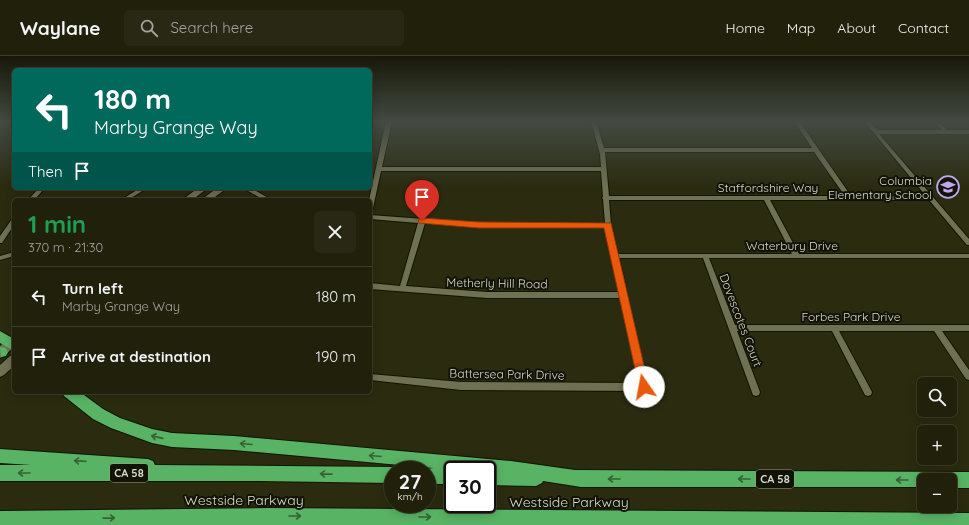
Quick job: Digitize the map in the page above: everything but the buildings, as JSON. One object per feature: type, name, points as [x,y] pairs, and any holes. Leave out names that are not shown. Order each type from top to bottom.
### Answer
[{"type":"highway","points":[[72,394],[98,414],[116,424],[152,436],[172,440],[241,444],[512,468],[581,478]]},
{"type":"highway","points":[[0,456],[259,473]]},
{"type":"highway","name":"Westside Parkway","points":[[0,473],[259,473],[384,475]]},
{"type":"highway","name":"Westside Parkway","points":[[496,477],[969,480]]},
{"type":"highway","points":[[132,525],[268,516]]},
{"type":"highway","name":"Westside Parkway","points":[[0,519],[268,516],[969,521]]},
{"type":"highway","points":[[543,525],[598,519]]},
{"type":"main road","points":[[189,198],[201,190]]},
{"type":"main road","points":[[208,198],[220,190]]},
{"type":"main road","points":[[0,352],[10,341]]},
{"type":"main road","points":[[0,372],[12,361]]},
{"type":"street","points":[[372,198],[384,143]]},
{"type":"street","points":[[600,143],[604,169],[608,225],[624,295]]},
{"type":"street","points":[[811,143],[849,198]]},
{"type":"street","points":[[884,143],[969,243]]},
{"type":"street","points":[[602,150],[816,150]]},
{"type":"street","points":[[378,169],[604,169]]},
{"type":"street","points":[[33,198],[40,190]]},
{"type":"street","points":[[127,198],[141,190]]},
{"type":"street","points":[[250,190],[266,198]]},
{"type":"street","name":"Staffordshire Way","points":[[605,198],[931,198]]},
{"type":"street","points":[[766,198],[797,256]]},
{"type":"street","points":[[372,216],[479,225],[608,225]]},
{"type":"street","points":[[402,289],[422,221]]},
{"type":"street","points":[[0,241],[12,223]]},
{"type":"street","points":[[0,258],[12,255]]},
{"type":"street","name":"Waterbury Drive","points":[[615,256],[969,256]]},
{"type":"street","name":"Dovescotes Court","points":[[705,256],[756,392]]},
{"type":"street","name":"Metherly Hill Road","points":[[372,286],[487,295],[624,295]]},
{"type":"street","name":"Battersea Park Drive","points":[[372,377],[461,386],[644,387],[624,295]]},
{"type":"street","name":"Forbes Park Drive","points":[[732,328],[969,328]]},
{"type":"street","points":[[834,328],[868,392]]},
{"type":"street","points":[[936,328],[969,377]]},
{"type":"place","name":"Columbia Elementary School","points":[[948,187]]},
{"type":"route","points":[[422,221],[479,225],[608,225],[644,387]]}]
